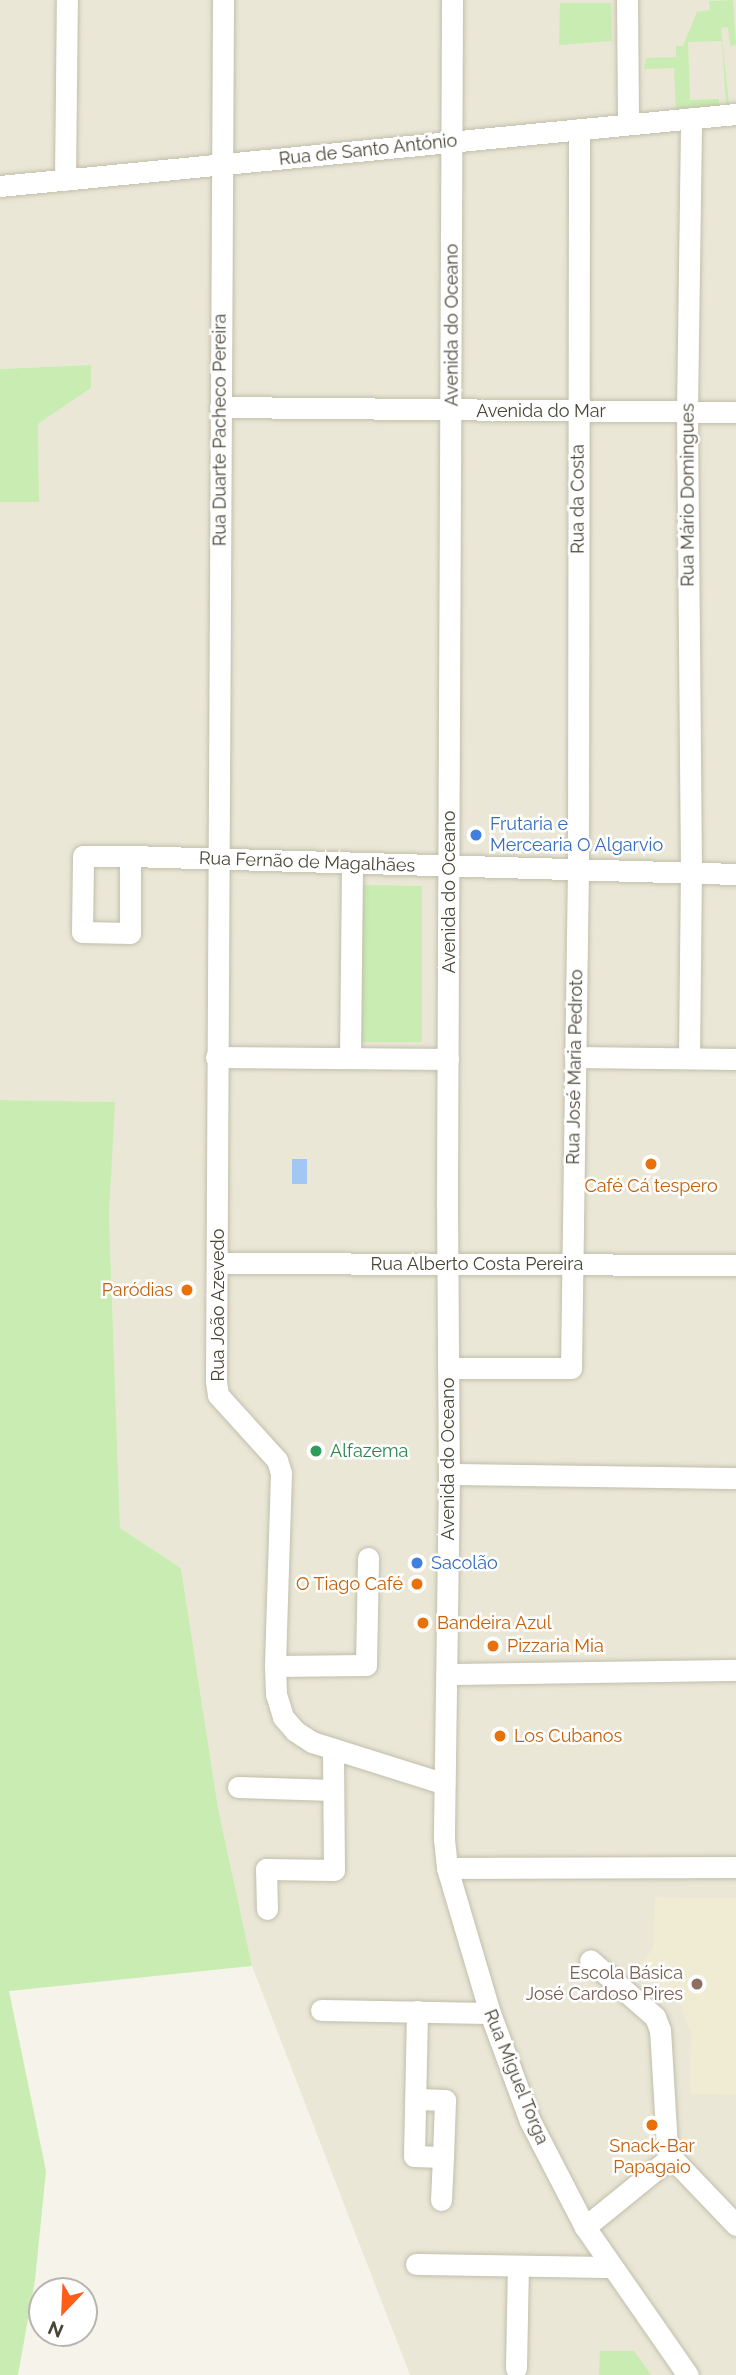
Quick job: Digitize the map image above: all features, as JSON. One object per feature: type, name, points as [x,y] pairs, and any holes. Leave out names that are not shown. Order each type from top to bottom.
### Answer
[{"type":"street","points":[[65,180],[67,0]]},
{"type":"street","name":"Rua Duarte Pacheco Pereira","points":[[216,859],[223,0]]},
{"type":"street","name":"Avenida do Oceano","points":[[445,1784],[449,1474],[447,1264],[453,0]]},
{"type":"street","points":[[627,0],[628,124]]},
{"type":"street","name":"Rua de Santo António","points":[[0,186],[736,114]]},
{"type":"street","name":"Rua Mário Domingues","points":[[689,1058],[691,872],[687,412],[691,118]]},
{"type":"street","name":"Rua da Costa","points":[[578,869],[579,129]]},
{"type":"street","name":"Avenida do Mar","points":[[220,407],[736,412]]},
{"type":"street","name":"Rua Fernão de Magalhães","points":[[130,856],[736,874]]},
{"type":"street","name":"Rua João Azevedo","points":[[216,859],[218,1395],[277,1460],[281,1473],[276,1694],[283,1717],[295,1731],[333,1749],[445,1784]]},
{"type":"street","points":[[350,1058],[352,863]]},
{"type":"street","name":"Rua José Maria Pedroto","points":[[448,1368],[571,1368],[578,869]]},
{"type":"street","points":[[216,1057],[448,1059]]},
{"type":"street","points":[[575,1057],[736,1059]]},
{"type":"street","name":"Rua Alberto Costa Pereira","points":[[218,1262],[736,1265]]},
{"type":"street","points":[[449,1474],[736,1478]]},
{"type":"street","points":[[275,1666],[366,1665],[368,1558]]},
{"type":"street","points":[[447,1674],[736,1670]]},
{"type":"street","points":[[267,1909],[266,1869],[334,1870],[333,1749]]},
{"type":"street","name":"Rua Miguel Torga","points":[[445,1784],[447,1868],[490,2013],[530,2121],[585,2228],[688,2375]]},
{"type":"street","points":[[238,1787],[333,1790]]},
{"type":"street","points":[[447,1868],[736,1867]]},
{"type":"street","points":[[590,1960],[655,2017],[660,2030],[667,2147],[671,2157],[736,2225]]},
{"type":"street","points":[[321,2010],[490,2013]]},
{"type":"street","points":[[417,2011],[414,2156],[443,2157]]},
{"type":"street","points":[[416,2099],[445,2100],[441,2200]]},
{"type":"street","points":[[585,2228],[671,2157]]},
{"type":"street","points":[[416,2264],[610,2267]]},
{"type":"street","points":[[516,2368],[518,2266]]},
{"type":"shaded area","points":[[0,0],[736,0],[736,2375],[410,2375],[252,1966],[218,1808],[181,1568],[120,1528],[109,1215],[114,1102],[0,1100],[0,502],[39,502],[38,424],[91,388],[90,365],[0,369]]},
{"type":"shaded area","name":"Escola Básica José Cardoso Pires","points":[[655,1897],[736,1898],[736,2095],[690,2094],[691,2033],[679,2002],[637,1967],[653,1949]]},
{"type":"green space","points":[[733,0],[736,45],[730,46],[728,27],[721,28],[729,104],[726,105],[722,41],[688,42],[690,100],[719,99],[719,105],[676,110],[674,68],[644,69],[646,58],[676,57],[676,46],[683,46],[697,12],[710,10],[709,1]]},
{"type":"green space","points":[[560,3],[611,3],[612,41],[559,45]]},
{"type":"green space","points":[[91,365],[91,388],[38,424],[39,502],[0,502],[0,369]]},
{"type":"green space","points":[[357,885],[422,886],[422,1042],[356,1042]]},
{"type":"green space","points":[[0,1100],[115,1102],[109,1215],[120,1528],[181,1568],[218,1808],[252,1966],[9,1991],[46,2171],[35,2277],[28,2277],[28,2319],[18,2375],[0,2375]]},
{"type":"green space","points":[[600,2351],[634,2351],[651,2375],[599,2375]]},
{"type":"water","points":[[292,1159],[307,1159],[307,1184],[292,1184]]},
{"type":"place","name":"Frutaria e Mercearia O Algarvio","points":[[476,835]]},
{"type":"place","name":"Café Cá tespero","points":[[651,1164]]},
{"type":"place","name":"Paródias","points":[[187,1290]]},
{"type":"place","name":"Alfazema","points":[[316,1451]]},
{"type":"place","name":"Sacolão","points":[[417,1563]]},
{"type":"place","name":"O Tiago Café","points":[[417,1584]]},
{"type":"place","name":"Bandeira Azul","points":[[423,1623]]},
{"type":"place","name":"Pizzaria Mia","points":[[493,1646]]},
{"type":"place","name":"Los Cubanos","points":[[500,1736]]},
{"type":"place","name":"Escola Básica José Cardoso Pires","points":[[697,1984]]},
{"type":"place","name":"Snack-Bar Papagaio","points":[[652,2125]]}]
